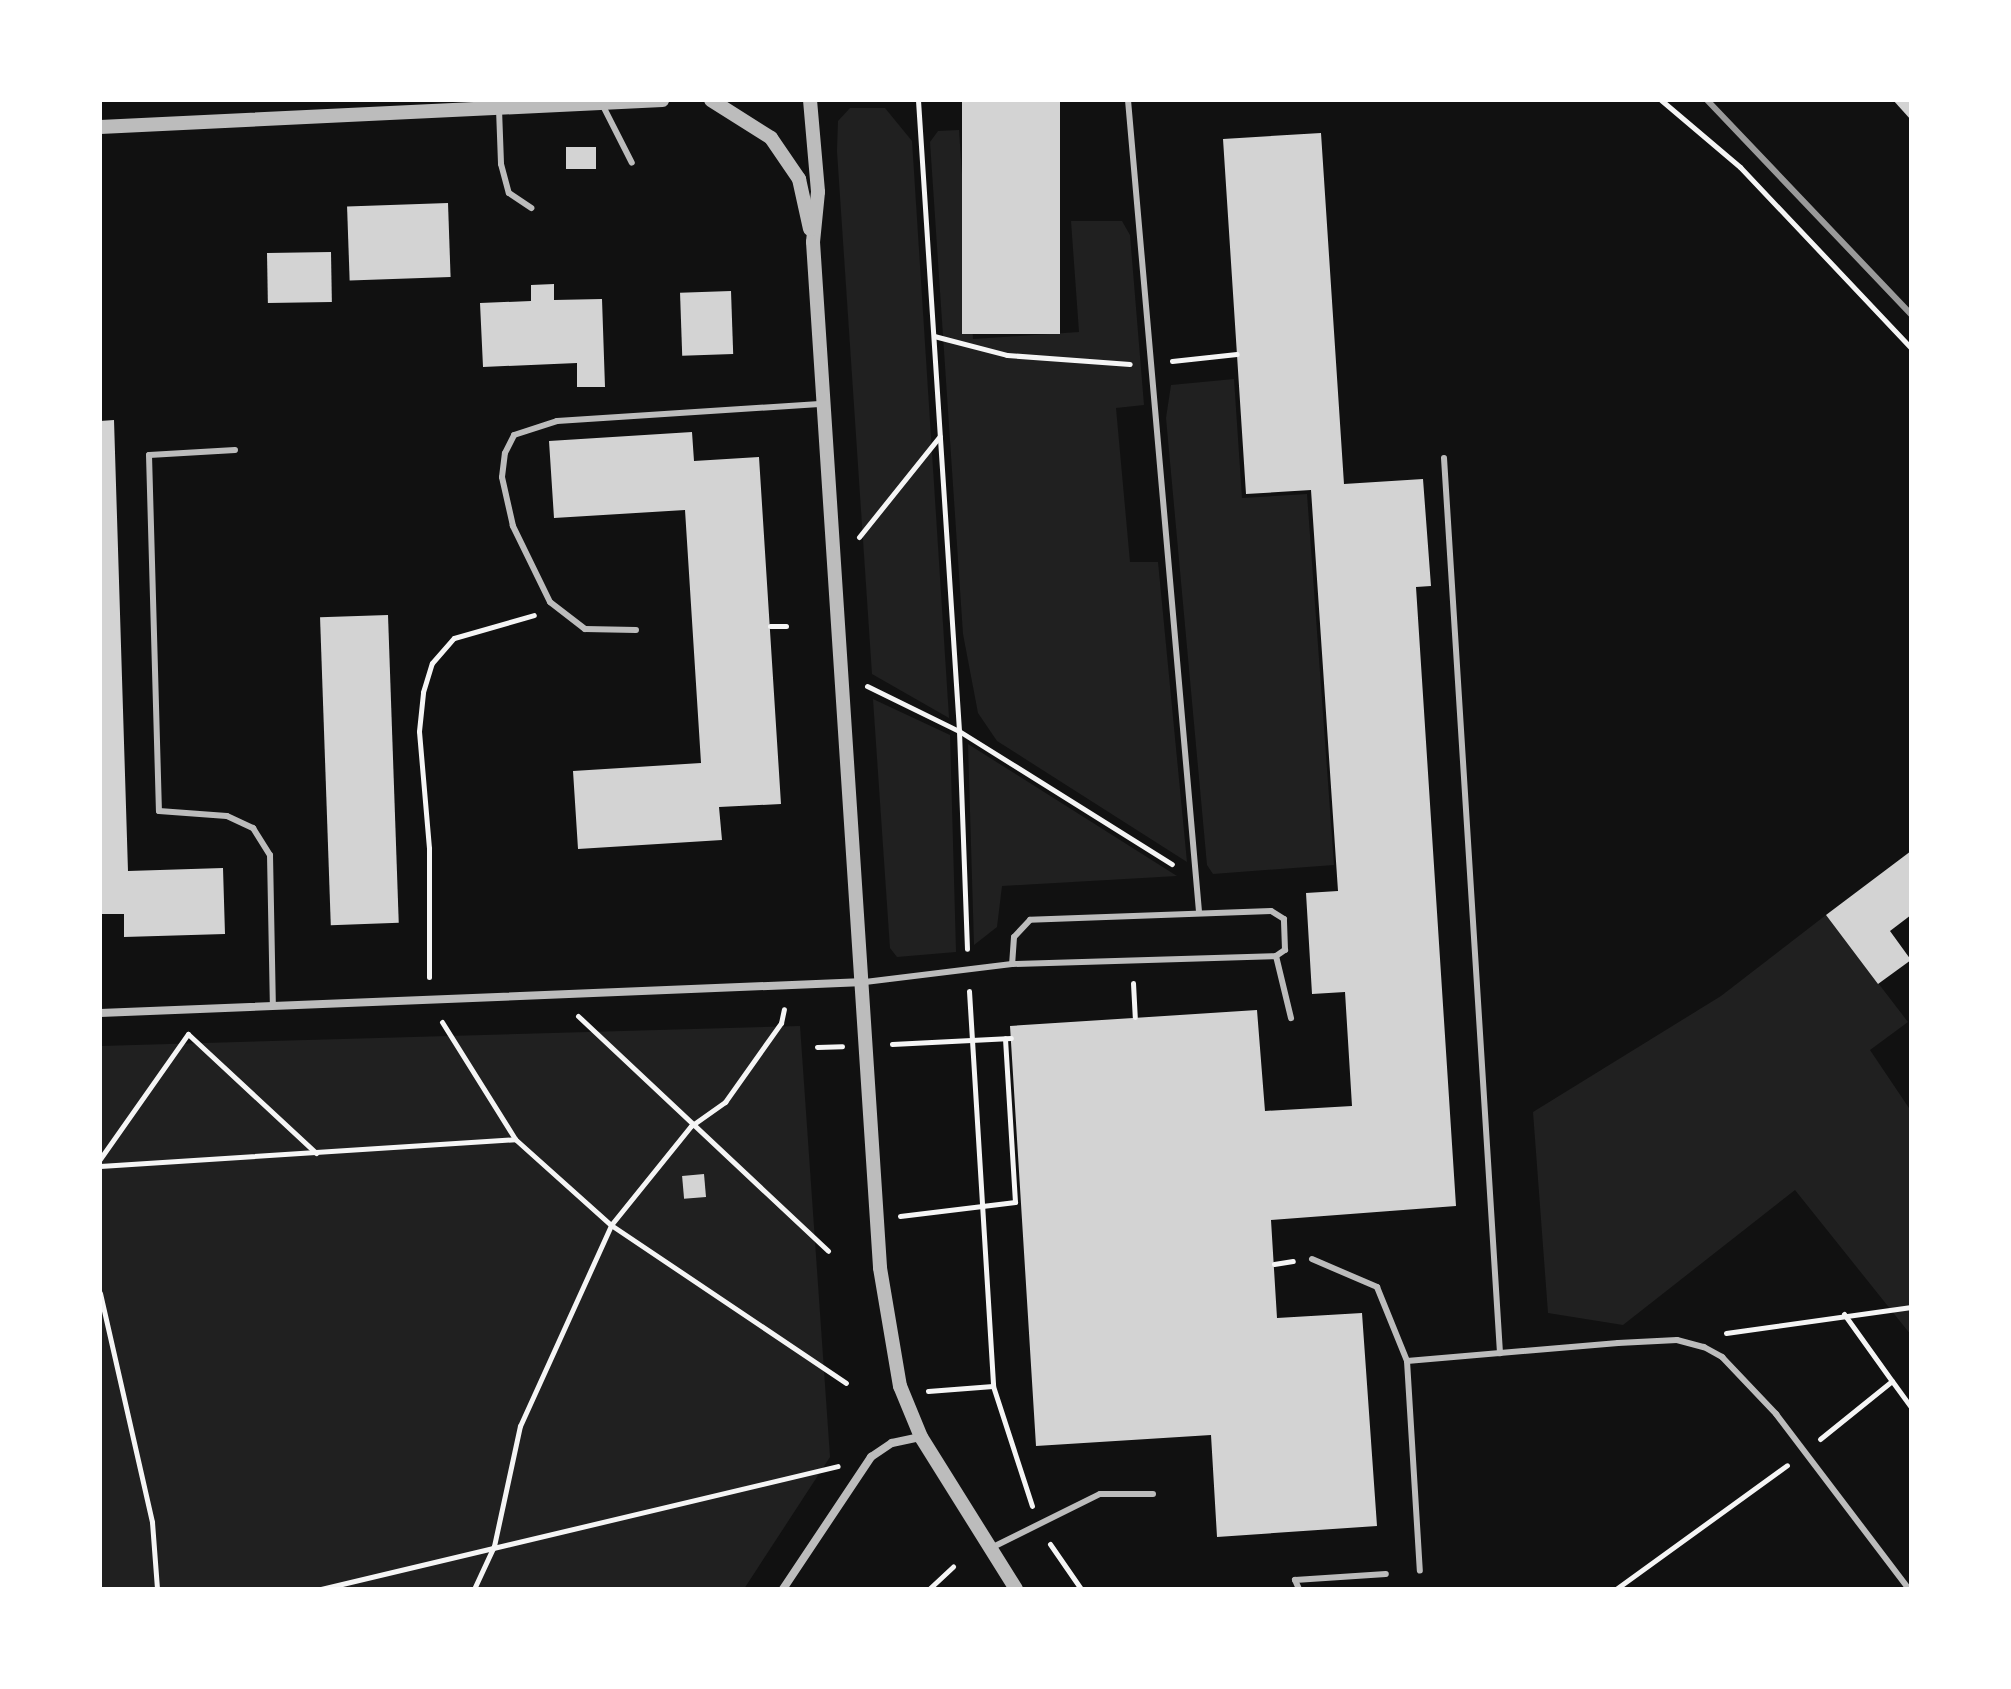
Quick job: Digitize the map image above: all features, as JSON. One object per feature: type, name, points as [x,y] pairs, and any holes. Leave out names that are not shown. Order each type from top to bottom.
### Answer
[{"type":"street","points":[[100,127],[424,105],[499,106],[662,100]]},
{"type":"street","points":[[711,100],[771,138],[799,179],[813,242],[865,982],[876,1220],[903,1393],[921,1437],[987,1549],[1016,1589]]},
{"type":"street","points":[[810,100],[818,192],[813,242]]},
{"type":"street","points":[[100,1013],[865,982]]},
{"type":"street","points":[[783,1589],[871,1457],[892,1443],[921,1437]]},
{"type":"lane","points":[[1128,100],[1199,911]]},
{"type":"lane","points":[[600,101],[632,163]]},
{"type":"lane","points":[[499,106],[501,164],[509,193],[531,208]]},
{"type":"lane","points":[[636,630],[585,629],[550,602],[513,526],[502,477],[505,453],[514,435],[557,421],[823,404]]},
{"type":"lane","points":[[235,450],[149,455],[159,811],[227,816],[253,828],[270,855],[273,1006]]},
{"type":"lane","points":[[1444,458],[1500,1353]]},
{"type":"lane","points":[[865,982],[1012,964],[1276,956],[1285,950],[1284,919],[1271,911],[1199,911],[1030,920],[1014,937],[1012,964]]},
{"type":"lane","points":[[1276,956],[1291,1018]]},
{"type":"lane","points":[[1312,1259],[1377,1287],[1407,1361],[1420,1571]]},
{"type":"lane","points":[[1407,1361],[1677,1340],[1722,1357],[1804,1452],[1909,1589]]},
{"type":"lane","points":[[987,1549],[1100,1494],[1153,1494]]},
{"type":"lane","points":[[1299,1589],[1295,1580],[1386,1574]]},
{"type":"path","points":[[918,100],[959,731],[971,1040],[993,1386],[1039,1525],[1081,1589]]},
{"type":"path","points":[[1661,100],[1740,167],[1911,348]]},
{"type":"path","points":[[934,336],[1038,359],[1151,363],[1237,354]]},
{"type":"path","points":[[853,528],[854,544],[941,435]]},
{"type":"path","points":[[428,1000],[429,848],[419,731],[423,692],[432,663],[454,638],[472,629],[527,621],[550,602]]},
{"type":"path","points":[[770,626],[786,626]]},
{"type":"path","points":[[865,700],[863,685],[959,731],[1197,880]]},
{"type":"path","points":[[1131,960],[1135,1017]]},
{"type":"path","points":[[474,1589],[494,1546],[520,1426],[611,1225],[691,1126],[725,1102],[781,1023],[784,1005]]},
{"type":"path","points":[[578,1016],[691,1126],[828,1251]]},
{"type":"path","points":[[442,1022],[515,1139],[611,1225],[846,1383]]},
{"type":"path","points":[[843,1030],[845,1062]]},
{"type":"path","points":[[890,1031],[892,1060]]},
{"type":"path","points":[[100,1159],[188,1034],[317,1154]]},
{"type":"path","points":[[876,1220],[1015,1202],[1008,1038],[971,1040]]},
{"type":"path","points":[[100,1166],[515,1139]]},
{"type":"path","points":[[903,1200],[905,1231]]},
{"type":"path","points":[[100,1293],[152,1522],[157,1589]]},
{"type":"path","points":[[1677,1340],[1844,1314],[1911,1307]]},
{"type":"path","points":[[1844,1314],[1911,1407]]},
{"type":"path","points":[[924,1377],[934,1405]]},
{"type":"path","points":[[1616,1589],[1804,1452],[1892,1381]]},
{"type":"path","points":[[903,1393],[993,1386]]},
{"type":"path","points":[[321,1589],[871,1457]]},
{"type":"path","points":[[929,1589],[953,1567]]},
{"type":"shaded area","points":[[850,108],[885,108],[912,141],[949,718],[872,674],[837,151],[838,121]]},
{"type":"shaded area","points":[[959,130],[973,339],[1079,332],[1071,221],[1122,221],[1130,235],[1144,405],[1116,408],[1130,562],[1158,562],[1187,862],[997,741],[978,713],[963,634],[930,142],[938,131]]},
{"type":"shaded area","points":[[1234,379],[1242,498],[1307,494],[1334,865],[1213,874],[1207,865],[1166,418],[1171,385]]},
{"type":"shaded area","points":[[873,699],[950,735],[956,952],[897,957],[890,948]]},
{"type":"shaded area","points":[[968,744],[1177,876],[1002,886],[997,927],[974,945]]},
{"type":"shaded area","points":[[1826,915],[1908,1022],[1870,1050],[1911,1111],[1911,1335],[1795,1190],[1623,1325],[1548,1313],[1533,1112],[1721,996]]},
{"type":"shaded area","points":[[800,1026],[830,1457],[744,1589],[100,1589],[100,1046]]},
{"type":"building","points":[[962,100],[1060,100],[1060,334],[962,334]]},
{"type":"building","points":[[1893,100],[1911,100],[1911,120]]},
{"type":"building","points":[[1321,133],[1344,484],[1423,479],[1431,586],[1416,587],[1456,1206],[1271,1220],[1277,1318],[1362,1313],[1377,1526],[1217,1537],[1211,1435],[1036,1446],[1010,1026],[1257,1010],[1265,1111],[1352,1106],[1345,992],[1312,994],[1306,893],[1338,891],[1311,490],[1246,494],[1223,139]]},
{"type":"building","points":[[566,147],[596,147],[596,169],[566,169]]},
{"type":"building","points":[[448,203],[451,277],[350,280],[347,207]]},
{"type":"building","points":[[331,252],[332,302],[268,303],[267,253]]},
{"type":"building","points":[[554,284],[554,300],[602,299],[605,387],[577,387],[577,363],[483,367],[480,303],[531,301],[531,285]]},
{"type":"building","points":[[731,291],[733,354],[682,356],[680,293]]},
{"type":"building","points":[[114,420],[128,871],[223,868],[225,934],[124,937],[124,914],[100,914],[100,421]]},
{"type":"building","points":[[692,432],[694,461],[759,457],[781,804],[719,807],[722,840],[578,849],[573,771],[701,763],[685,510],[554,518],[549,441]]},
{"type":"building","points":[[388,615],[399,923],[331,925],[320,617]]},
{"type":"building","points":[[1911,851],[1911,915],[1890,931],[1911,960],[1878,984],[1826,915]]},
{"type":"building","points":[[704,1174],[706,1197],[684,1199],[682,1176]]},
{"type":"railway","points":[[1707,100],[1911,314]]}]
